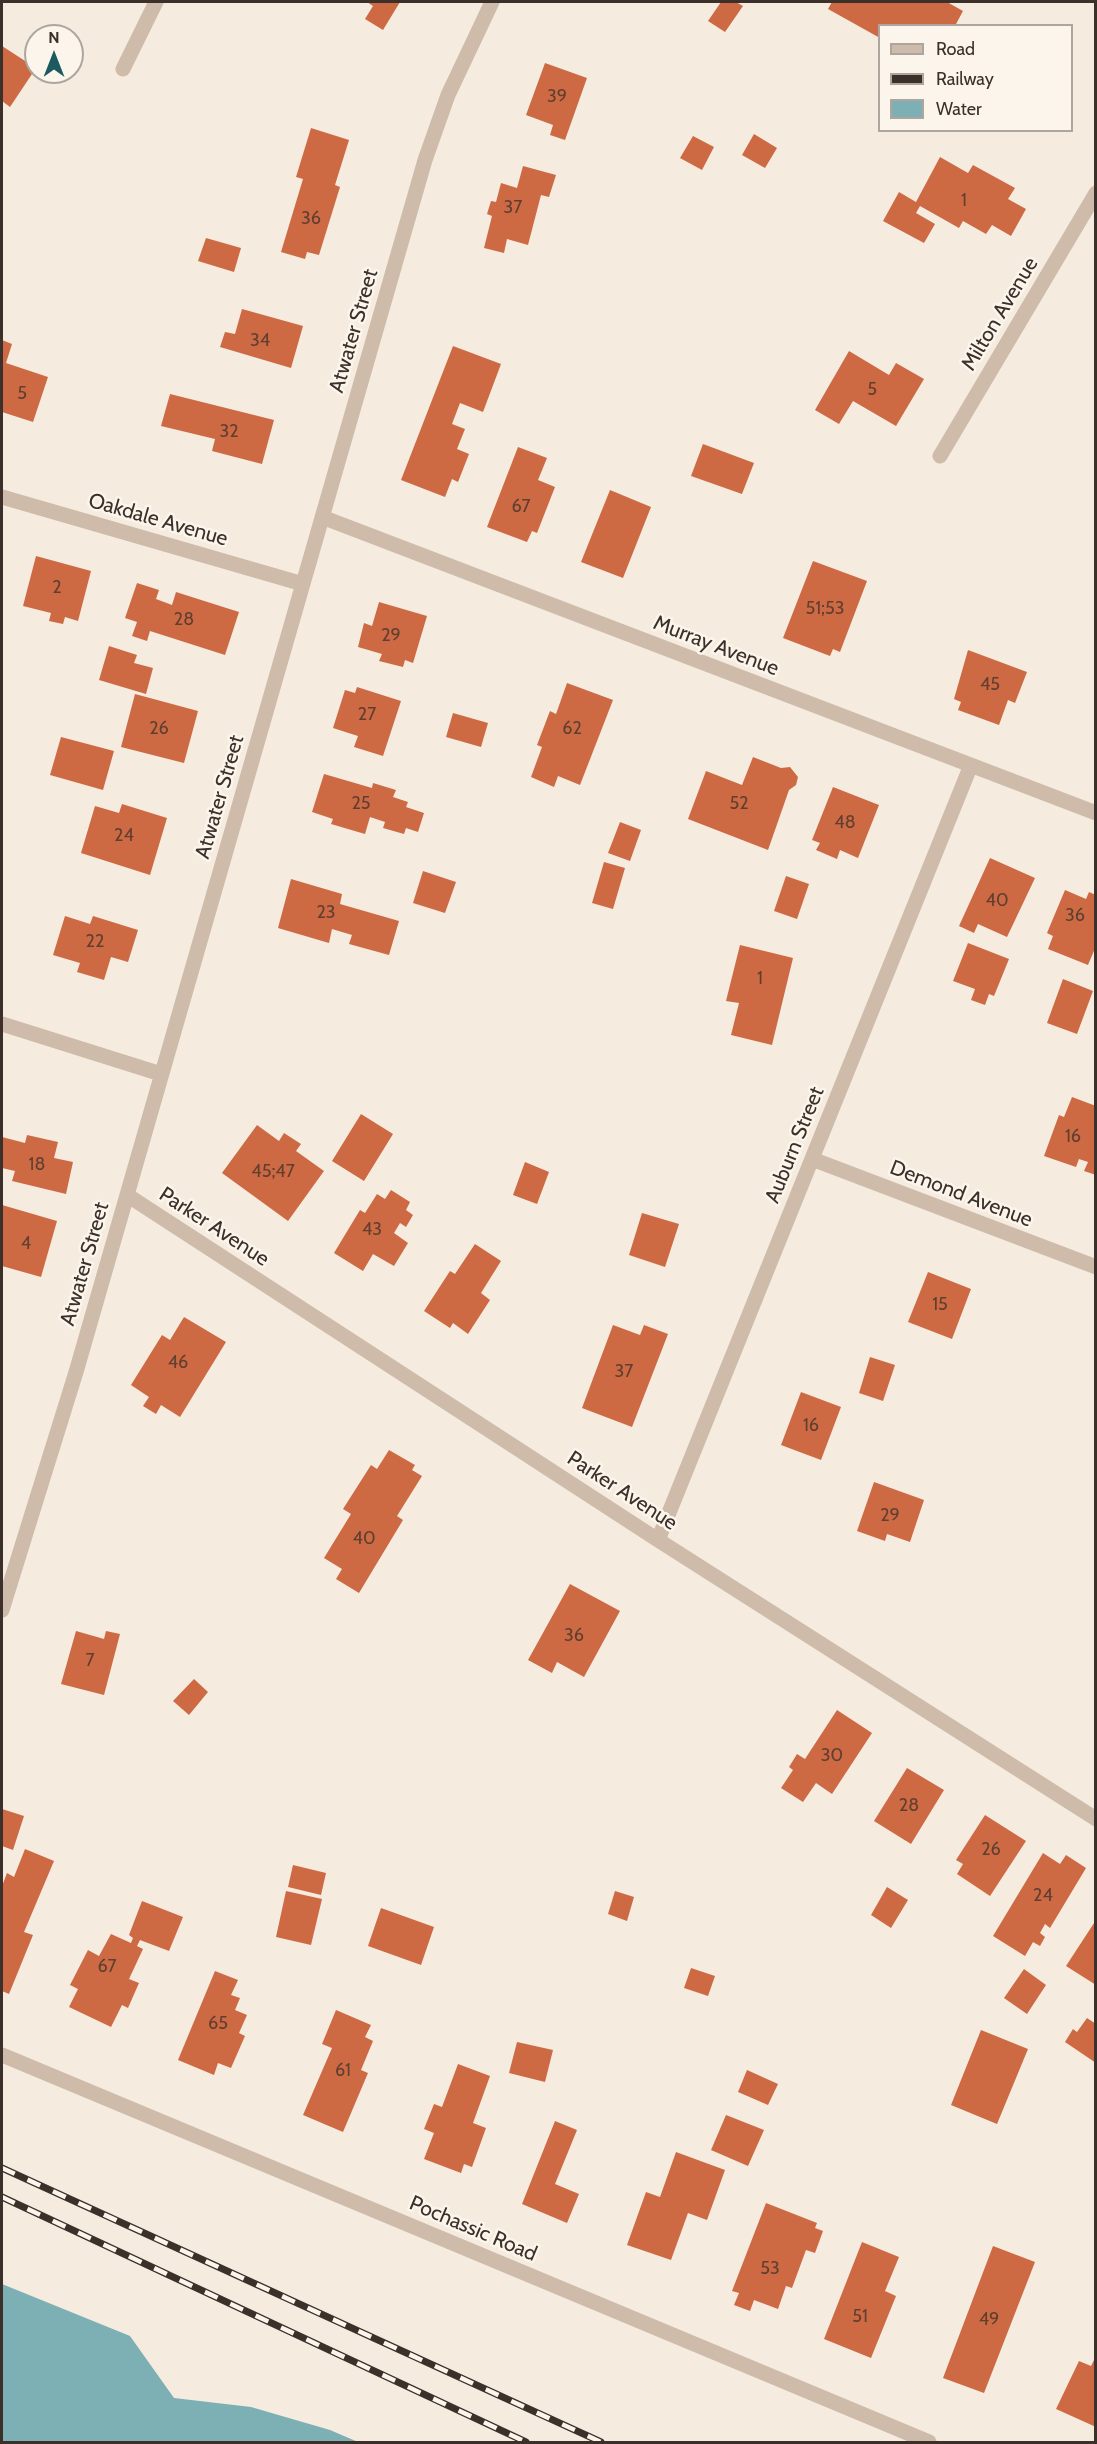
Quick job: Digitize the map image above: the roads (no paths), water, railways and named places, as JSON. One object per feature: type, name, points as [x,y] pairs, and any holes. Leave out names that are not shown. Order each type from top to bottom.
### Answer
[{"type":"street","points":[[123,69],[156,2]]},
{"type":"street","name":"Atwater Street","points":[[2,1611],[76,1372],[435,128],[462,63],[492,2]]},
{"type":"street","name":"Milton Avenue","points":[[940,456],[1095,194]]},
{"type":"street","name":"Oakdale Avenue","points":[[2,497],[303,584]]},
{"type":"street","name":"Murray Avenue","points":[[322,518],[1095,813]]},
{"type":"street","name":"Auburn Street","points":[[658,1540],[971,765]]},
{"type":"street","points":[[2,1024],[161,1074]]},
{"type":"street","name":"Demond Avenue","points":[[812,1159],[1095,1268]]},
{"type":"street","name":"Parker Avenue","points":[[127,1195],[658,1540],[1095,1819]]},
{"type":"street","name":"Pochassic Road","points":[[2,2055],[929,2442]]},
{"type":"water","points":[[2,2284],[130,2336],[174,2398],[251,2407],[330,2430],[358,2442],[2,2442]]},
{"type":"railway","points":[[2,2168],[601,2442]]},
{"type":"railway","points":[[2,2197],[526,2442]]}]
